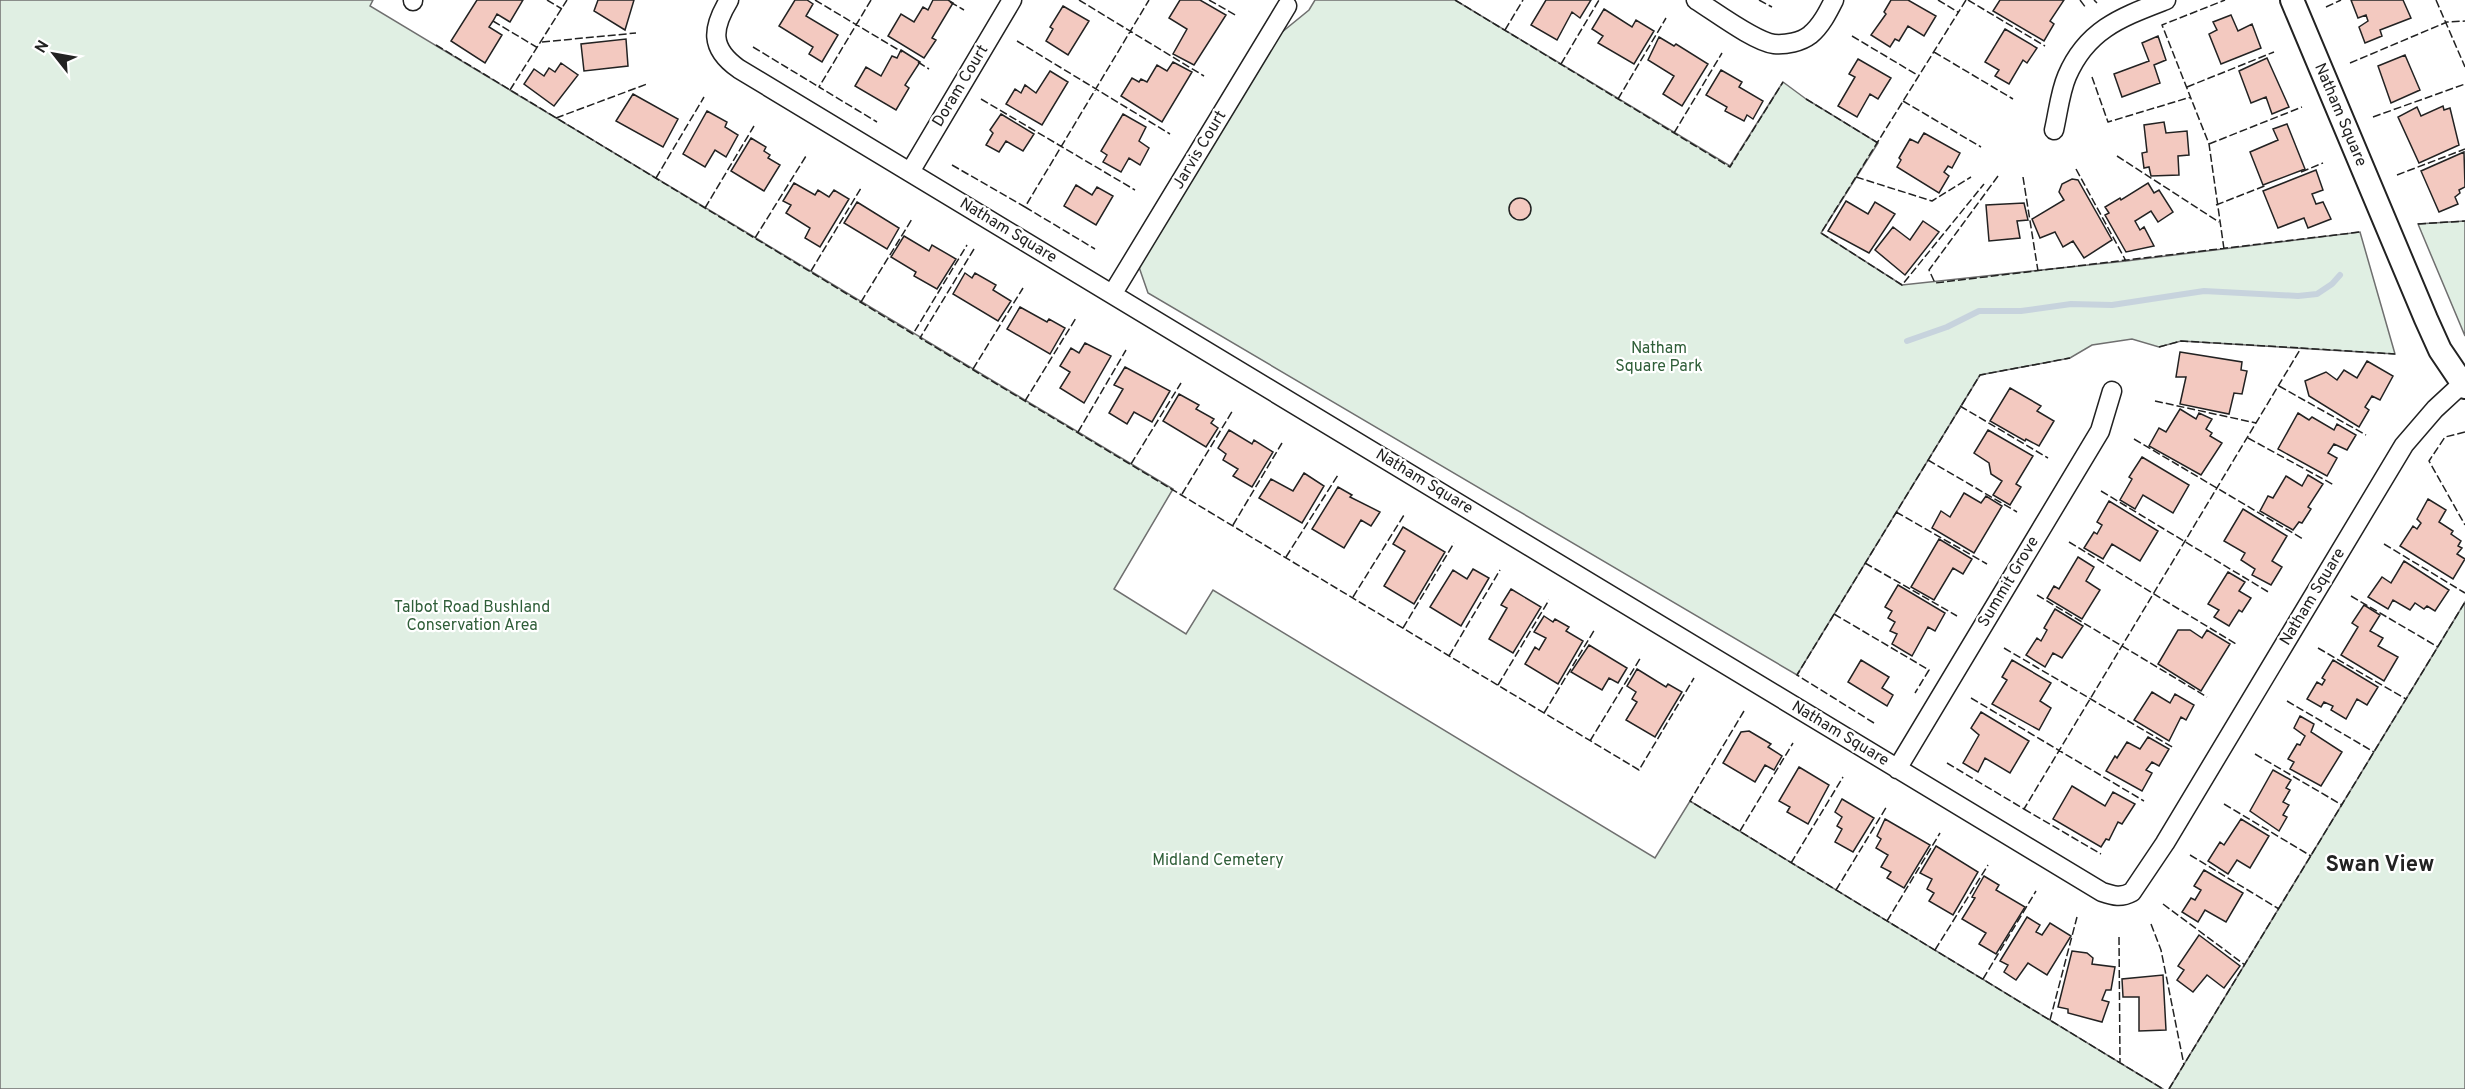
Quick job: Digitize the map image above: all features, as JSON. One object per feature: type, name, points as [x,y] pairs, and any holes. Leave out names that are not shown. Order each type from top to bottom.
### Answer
[{"type":"street","name":"Natham Square","points":[[729,0],[716,27],[716,39],[727,61],[2102,892],[2114,896],[2124,896],[2132,892],[2164,843],[2404,445],[2435,409],[2464,386],[2440,350],[2430,330],[2292,0]]},
{"type":"street","name":"Doram Court","points":[[910,172],[1012,0]]},
{"type":"street","points":[[1696,0],[1773,44],[1794,43],[1810,35],[1834,0]]},
{"type":"street","points":[[2054,130],[2066,77],[2086,43],[2106,26],[2166,0]]},
{"type":"street","name":"Jarvis Court","points":[[1113,294],[1287,6]]},
{"type":"street","name":"Summit Grove","points":[[1898,769],[2100,431],[2112,391]]},
{"type":"green space","name":"Talbot Road Bushland Conservation Area","points":[[0,0],[373,0],[370,6],[1173,489],[1114,589],[1186,634],[1213,590],[1655,858],[1690,801],[2163,1089],[0,1089]]},
{"type":"green space","name":"Natham Square Park","points":[[1315,0],[1455,0],[1730,166],[1783,82],[1806,99],[1878,143],[1821,233],[1902,285],[2126,261],[2360,232],[2395,354],[2181,341],[2159,347],[2132,339],[2092,345],[2070,358],[1980,375],[1797,675],[1148,293],[1139,267],[1276,37],[1309,10]]},
{"type":"green space","points":[[2465,221],[2465,336],[2418,224]]},
{"type":"green space","points":[[2465,602],[2465,1089],[2169,1089]]},
{"type":"building","points":[[477,0],[523,0],[510,22],[497,14],[489,27],[502,35],[485,63],[451,41]]},
{"type":"building","points":[[598,0],[634,0],[625,30],[594,11]]},
{"type":"building","points":[[795,0],[807,0],[813,4],[806,16],[838,35],[822,62],[809,54],[813,47],[779,26]]},
{"type":"building","points":[[933,0],[948,0],[953,3],[932,38],[936,40],[924,58],[888,36],[901,14],[914,22],[923,7],[928,10]]},
{"type":"building","points":[[1180,0],[1200,0],[1226,15],[1194,65],[1173,54],[1187,29],[1169,18]]},
{"type":"building","points":[[1546,0],[1591,0],[1580,18],[1572,12],[1557,40],[1531,25]]},
{"type":"building","points":[[1891,0],[1908,0],[1936,16],[1924,36],[1908,26],[1899,41],[1895,39],[1890,47],[1871,35],[1886,14],[1884,12]]},
{"type":"building","points":[[2000,0],[2064,0],[2050,21],[2054,24],[2044,41],[1993,11]]},
{"type":"building","points":[[2351,0],[2403,0],[2411,18],[2380,30],[2382,36],[2365,43],[2359,27],[2368,21],[2366,15],[2358,18]]},
{"type":"building","points":[[1063,6],[1089,21],[1068,55],[1046,41],[1053,29],[1050,27]]},
{"type":"building","points":[[1604,9],[1632,27],[1636,20],[1654,31],[1634,64],[1598,43],[1603,36],[1592,29]]},
{"type":"building","points":[[2231,15],[2238,31],[2252,24],[2261,48],[2221,64],[2209,34],[2217,30],[2213,22]]},
{"type":"building","points":[[2005,29],[2037,48],[2027,63],[2023,60],[2009,84],[1995,76],[1999,70],[1985,62]]},
{"type":"building","points":[[2158,36],[2166,60],[2154,65],[2160,83],[2122,97],[2114,74],[2149,61],[2142,43]]},
{"type":"building","points":[[1659,37],[1674,46],[1676,44],[1708,64],[1682,106],[1663,94],[1674,76],[1648,60]]},
{"type":"building","points":[[626,39],[628,66],[584,71],[581,44]]},
{"type":"building","points":[[901,50],[920,62],[905,85],[909,88],[896,110],[855,86],[866,67],[881,76],[892,56],[897,58]]},
{"type":"building","points":[[2405,55],[2420,90],[2391,103],[2378,66]]},
{"type":"building","points":[[2267,58],[2289,107],[2272,114],[2266,97],[2251,103],[2239,71]]},
{"type":"building","points":[[1858,59],[1891,78],[1878,99],[1870,94],[1857,117],[1838,106],[1855,77],[1849,74]]},
{"type":"building","points":[[1173,62],[1192,72],[1162,122],[1121,96],[1132,78],[1139,82],[1141,79],[1147,82],[1157,65],[1167,71]]},
{"type":"building","points":[[561,63],[578,75],[554,106],[524,84],[534,69],[544,76],[549,68],[555,72]]},
{"type":"building","points":[[1721,70],[1742,82],[1739,87],[1763,101],[1753,119],[1747,115],[1744,121],[1725,111],[1727,107],[1706,95]]},
{"type":"building","points":[[1050,71],[1068,82],[1042,125],[1006,104],[1015,89],[1021,93],[1025,85],[1036,93]]},
{"type":"building","points":[[633,94],[678,119],[663,147],[616,121]]},
{"type":"building","points":[[2443,106],[2444,110],[2450,108],[2459,145],[2419,163],[2398,117],[2417,107],[2421,116]]},
{"type":"building","points":[[707,111],[727,122],[725,127],[738,135],[726,157],[715,150],[705,167],[683,154]]},
{"type":"building","points":[[1001,114],[1034,134],[1023,151],[1006,141],[999,152],[986,145],[993,133],[990,130]]},
{"type":"building","points":[[1123,114],[1146,127],[1139,141],[1149,148],[1140,165],[1129,158],[1121,172],[1103,162],[1107,155],[1101,151]]},
{"type":"building","points":[[2164,122],[2166,133],[2187,131],[2189,155],[2178,156],[2179,175],[2151,176],[2149,167],[2144,168],[2142,153],[2147,152],[2144,125]]},
{"type":"building","points":[[2287,124],[2305,169],[2263,185],[2250,152],[2278,140],[2273,129]]},
{"type":"building","points":[[1924,133],[1960,153],[1952,168],[1948,166],[1944,172],[1949,176],[1939,193],[1897,167],[1901,160],[1899,158],[1910,139],[1918,143]]},
{"type":"building","points":[[751,138],[766,147],[764,151],[770,155],[768,158],[780,165],[764,191],[731,171]]},
{"type":"building","points":[[2464,152],[2465,187],[2459,190],[2460,193],[2455,197],[2458,204],[2439,212],[2421,171]]},
{"type":"building","points":[[2316,170],[2323,190],[2312,194],[2316,204],[2323,202],[2331,219],[2308,228],[2304,218],[2278,228],[2263,191]]},
{"type":"building","points":[[2072,179],[2078,180],[2112,240],[2084,258],[2073,241],[2063,247],[2055,232],[2040,238],[2032,219],[2064,200],[2059,192],[2062,184]]},
{"type":"building","points":[[794,183],[815,195],[818,190],[829,197],[834,190],[849,199],[820,247],[805,238],[810,228],[786,213],[791,205],[783,201]]},
{"type":"building","points":[[2148,183],[2154,193],[2159,190],[2173,212],[2158,222],[2151,211],[2135,221],[2140,230],[2144,227],[2154,246],[2126,252],[2105,215],[2109,213],[2105,207]]},
{"type":"building","points":[[1076,185],[1092,195],[1097,187],[1113,196],[1096,225],[1064,206]]},
{"type":"building","points":[[1520,198],[1528,201],[1531,209],[1528,217],[1520,220],[1512,217],[1509,209],[1512,201]]},
{"type":"building","points":[[1846,201],[1868,214],[1875,202],[1895,214],[1869,253],[1828,231]]},
{"type":"building","points":[[857,202],[899,228],[887,249],[844,223]]},
{"type":"building","points":[[2024,203],[2028,220],[2017,221],[2020,238],[1989,241],[1986,205]]},
{"type":"building","points":[[1923,221],[1939,232],[1905,275],[1875,250],[1893,227],[1910,240]]},
{"type":"building","points":[[904,236],[929,251],[932,245],[956,259],[937,289],[914,276],[916,272],[891,257]]},
{"type":"building","points":[[965,273],[972,278],[975,273],[996,285],[993,290],[1011,301],[998,321],[953,294]]},
{"type":"building","points":[[1020,307],[1047,322],[1049,319],[1065,328],[1050,354],[1007,329]]},
{"type":"building","points":[[1085,343],[1111,356],[1084,403],[1060,388],[1070,372],[1060,366],[1071,348],[1079,353]]},
{"type":"building","points":[[2180,352],[2242,362],[2241,370],[2247,371],[2242,394],[2234,393],[2229,414],[2180,404],[2186,377],[2176,377]]},
{"type":"building","points":[[2367,361],[2393,376],[2380,400],[2372,396],[2365,407],[2369,410],[2359,427],[2309,396],[2305,381],[2326,372],[2337,380],[2344,370],[2357,378]]},
{"type":"building","points":[[1125,367],[1170,391],[1152,422],[1134,412],[1127,424],[1109,413],[1123,389],[1114,385]]},
{"type":"building","points":[[2010,388],[2041,406],[2037,411],[2054,421],[2039,446],[2026,439],[2025,441],[1990,421]]},
{"type":"building","points":[[1179,394],[1199,405],[1196,409],[1214,419],[1211,423],[1218,428],[1206,447],[1163,421]]},
{"type":"building","points":[[2180,409],[2196,419],[2199,413],[2212,419],[2206,429],[2212,433],[2210,436],[2222,443],[2201,475],[2149,446],[2159,428],[2166,432]]},
{"type":"building","points":[[2298,413],[2309,420],[2312,417],[2334,430],[2337,424],[2356,435],[2347,450],[2334,444],[2328,453],[2337,458],[2327,476],[2278,449]]},
{"type":"building","points":[[1229,430],[1252,444],[1254,440],[1273,452],[1252,487],[1233,476],[1238,469],[1223,460],[1226,454],[1218,448]]},
{"type":"building","points":[[1988,430],[2033,456],[2016,484],[2021,487],[2010,505],[1993,495],[2002,481],[1991,474],[1989,463],[1974,453]]},
{"type":"building","points":[[2142,457],[2189,485],[2173,513],[2143,495],[2135,509],[2120,500],[2132,479],[2129,477]]},
{"type":"building","points":[[1304,473],[1324,486],[1302,523],[1259,498],[1271,479],[1293,491]]},
{"type":"building","points":[[2308,475],[2323,484],[2308,507],[2311,509],[2302,523],[2299,522],[2293,530],[2260,511],[2268,496],[2273,498],[2286,476],[2302,486]]},
{"type":"building","points":[[1338,487],[1352,495],[1350,497],[1380,512],[1371,526],[1361,520],[1344,548],[1312,529]]},
{"type":"building","points":[[1964,493],[1981,503],[1986,496],[2002,506],[1974,553],[1932,528],[1941,511],[1950,517]]},
{"type":"building","points":[[2428,499],[2446,510],[2439,522],[2453,531],[2451,534],[2461,541],[2458,546],[2462,548],[2457,554],[2465,559],[2453,579],[2400,546],[2413,526],[2417,529],[2421,523],[2417,519]]},
{"type":"building","points":[[2109,501],[2158,531],[2140,561],[2112,544],[2103,559],[2084,548],[2094,532],[2097,534],[2102,525],[2097,522]]},
{"type":"building","points":[[2243,509],[2287,536],[2272,561],[2282,567],[2271,585],[2252,575],[2255,569],[2241,560],[2245,553],[2224,541]]},
{"type":"building","points":[[1403,527],[1445,552],[1414,604],[1384,586],[1405,551],[1393,544]]},
{"type":"building","points":[[1939,539],[1972,559],[1963,574],[1953,568],[1934,600],[1911,587]]},
{"type":"building","points":[[2078,557],[2094,567],[2086,581],[2100,590],[2082,619],[2047,598],[2054,586],[2059,589]]},
{"type":"building","points":[[2404,561],[2449,590],[2435,611],[2427,606],[2424,609],[2415,603],[2410,610],[2393,600],[2388,609],[2368,597],[2382,577],[2391,583]]},
{"type":"building","points":[[1473,569],[1489,578],[1461,626],[1430,607],[1453,570],[1467,579]]},
{"type":"building","points":[[2228,572],[2245,582],[2239,591],[2251,598],[2242,612],[2239,610],[2229,626],[2214,617],[2219,610],[2208,604]]},
{"type":"building","points":[[1898,585],[1945,613],[1935,631],[1928,627],[1912,656],[1892,644],[1897,634],[1890,631],[1895,622],[1888,618],[1892,611],[1885,607]]},
{"type":"building","points":[[1511,589],[1541,607],[1513,653],[1489,639],[1507,608],[1501,605]]},
{"type":"building","points":[[2364,605],[2380,615],[2370,631],[2383,638],[2378,646],[2398,657],[2384,681],[2341,655],[2358,627],[2352,623]]},
{"type":"building","points":[[2055,609],[2083,626],[2062,658],[2053,653],[2045,667],[2026,655],[2037,638],[2041,641],[2047,630],[2044,628]]},
{"type":"building","points":[[1544,616],[1553,622],[1555,619],[1569,627],[1566,631],[1583,641],[1558,684],[1525,664],[1535,647],[1539,650],[1546,638],[1534,632]]},
{"type":"building","points":[[2178,630],[2190,630],[2202,638],[2207,630],[2230,644],[2201,691],[2158,664]]},
{"type":"building","points":[[1589,645],[1627,668],[1618,683],[1609,678],[1602,690],[1571,672]]},
{"type":"building","points":[[1861,660],[1889,677],[1882,688],[1893,695],[1887,706],[1848,682]]},
{"type":"building","points":[[2012,660],[2051,683],[2040,701],[2051,708],[2039,730],[1992,704],[2007,680],[2002,677]]},
{"type":"building","points":[[2333,660],[2378,687],[2367,705],[2357,699],[2346,719],[2331,710],[2333,706],[2324,702],[2321,707],[2307,699],[2317,682],[2322,685],[2325,680],[2322,678]]},
{"type":"building","points":[[1637,669],[1666,687],[1668,684],[1682,692],[1655,737],[1626,720],[1637,702],[1632,699],[1636,692],[1627,686]]},
{"type":"building","points":[[2152,692],[2170,703],[2175,694],[2194,705],[2186,720],[2181,717],[2169,741],[2134,720]]},
{"type":"building","points":[[1981,712],[2029,741],[2010,773],[1985,758],[1978,772],[1963,763],[1979,735],[1971,728]]},
{"type":"building","points":[[2300,716],[2314,724],[2311,732],[2342,752],[2321,786],[2290,769],[2294,762],[2288,759],[2305,736],[2294,728]]},
{"type":"building","points":[[1749,731],[1771,744],[1768,747],[1782,756],[1774,770],[1765,765],[1755,782],[1723,763],[1741,732]]},
{"type":"building","points":[[2148,737],[2169,749],[2159,766],[2152,762],[2146,770],[2152,773],[2142,791],[2106,771],[2127,742],[2140,749]]},
{"type":"building","points":[[1799,767],[1829,785],[1808,824],[1787,812],[1790,807],[1779,801]]},
{"type":"building","points":[[2273,770],[2291,780],[2286,788],[2290,790],[2283,802],[2289,805],[2283,815],[2287,817],[2279,831],[2250,811]]},
{"type":"building","points":[[2072,786],[2105,806],[2113,792],[2135,804],[2122,824],[2118,822],[2109,840],[2106,839],[2101,847],[2053,819]]},
{"type":"building","points":[[1842,799],[1874,818],[1853,852],[1835,842],[1842,829],[1837,826],[1842,817],[1835,812]]},
{"type":"building","points":[[1885,819],[1930,845],[1904,888],[1887,878],[1891,872],[1881,867],[1888,855],[1876,848],[1881,839],[1877,836]]},
{"type":"building","points":[[2241,819],[2269,836],[2250,868],[2237,860],[2228,874],[2208,861],[2220,842],[2224,845]]},
{"type":"building","points":[[1936,846],[1978,872],[1953,915],[1929,901],[1934,893],[1927,889],[1932,879],[1920,873]]},
{"type":"building","points":[[2204,870],[2243,893],[2226,922],[2205,910],[2198,922],[2182,912],[2191,898],[2195,900],[2201,890],[2194,886]]},
{"type":"building","points":[[1984,876],[1999,885],[1996,890],[2025,907],[1996,954],[1979,944],[1986,933],[1962,919],[1975,898],[1972,897]]},
{"type":"building","points":[[2027,917],[2040,925],[2036,932],[2042,935],[2050,923],[2071,936],[2047,975],[2028,963],[2016,980],[2004,972],[2008,965],[2000,961]]},
{"type":"building","points":[[2199,935],[2240,966],[2224,988],[2207,975],[2193,992],[2177,980],[2184,970],[2178,966]]},
{"type":"building","points":[[2072,951],[2087,953],[2093,958],[2092,964],[2115,967],[2111,990],[2106,990],[2102,1000],[2109,1002],[2102,1022],[2068,1013],[2068,1009],[2058,1007]]},
{"type":"building","points":[[2163,975],[2166,1030],[2139,1031],[2139,997],[2123,997],[2122,979]]},
{"type":"waterway","points":[[1907,341],[1947,327],[1979,311],[2021,311],[2071,304],[2112,305],[2204,291],[2298,296],[2317,294],[2332,284],[2340,275]]},
{"type":"fence","points":[[547,0],[562,9]]},
{"type":"fence","points":[[510,90],[567,0]]},
{"type":"fence","points":[[815,0],[902,52]]},
{"type":"fence","points":[[871,0],[819,87],[877,122]]},
{"type":"fence","points":[[1079,0],[1204,76]]},
{"type":"fence","points":[[952,165],[1025,207],[1149,0]]},
{"type":"fence","points":[[1209,0],[1237,16]]},
{"type":"fence","points":[[1455,0],[1730,167],[1783,82]]},
{"type":"fence","points":[[1505,30],[1523,0]]},
{"type":"fence","points":[[1561,64],[1599,0]]},
{"type":"fence","points":[[1759,0],[1772,7]]},
{"type":"fence","points":[[1938,0],[1958,12]]},
{"type":"fence","points":[[1966,0],[1821,233],[1902,285],[1984,184]]},
{"type":"fence","points":[[1968,0],[2045,46]]},
{"type":"fence","points":[[2080,0],[2086,8]]},
{"type":"fence","points":[[2094,0],[2097,3]]},
{"type":"fence","points":[[2224,249],[2209,144],[2162,25],[2225,0]]},
{"type":"fence","points":[[2326,7],[2341,0]]},
{"type":"fence","points":[[2436,0],[2465,67]]},
{"type":"fence","points":[[950,2],[964,10]]},
{"type":"fence","points":[[1618,99],[1666,18]]},
{"type":"fence","points":[[493,21],[538,48]]},
{"type":"fence","points":[[2350,63],[2447,22],[2465,21]]},
{"type":"fence","points":[[542,42],[636,33]]},
{"type":"fence","points":[[1852,36],[1919,76]]},
{"type":"fence","points":[[1017,41],[1170,134]]},
{"type":"fence","points":[[436,45],[913,334],[967,245]]},
{"type":"fence","points":[[753,47],[819,87]]},
{"type":"fence","points":[[1934,52],[2013,99]]},
{"type":"fence","points":[[2187,87],[2274,52]]},
{"type":"fence","points":[[1674,133],[1722,53]]},
{"type":"fence","points":[[918,62],[929,69]]},
{"type":"fence","points":[[2092,77],[2108,122],[2191,97]]},
{"type":"fence","points":[[556,118],[647,84]]},
{"type":"fence","points":[[2373,117],[2465,84]]},
{"type":"fence","points":[[656,178],[704,97]]},
{"type":"fence","points":[[981,99],[1135,190]]},
{"type":"fence","points":[[1806,99],[1878,143]]},
{"type":"fence","points":[[1903,101],[1981,147]]},
{"type":"fence","points":[[2209,144],[2302,107]]},
{"type":"fence","points":[[705,208],[754,126]]},
{"type":"fence","points":[[2397,175],[2465,149]]},
{"type":"fence","points":[[755,238],[806,156]]},
{"type":"fence","points":[[2117,156],[2219,222]]},
{"type":"fence","points":[[2301,172],[2323,163]]},
{"type":"fence","points":[[2076,169],[2126,261]]},
{"type":"fence","points":[[1998,176],[1929,270],[1935,283],[2360,232]]},
{"type":"fence","points":[[1856,177],[1932,201],[1971,177]]},
{"type":"fence","points":[[2023,177],[2038,271]]},
{"type":"fence","points":[[2216,205],[2267,185]]},
{"type":"fence","points":[[811,271],[861,188]]},
{"type":"fence","points":[[1025,207],[1095,249]]},
{"type":"fence","points":[[861,302],[912,219]]},
{"type":"fence","points":[[2418,224],[2465,221]]},
{"type":"fence","points":[[974,249],[920,338],[1639,770],[1694,678]]},
{"type":"fence","points":[[973,369],[1023,288]]},
{"type":"fence","points":[[1025,401],[1076,318]]},
{"type":"fence","points":[[2159,347],[2181,341],[2301,348]]},
{"type":"fence","points":[[1947,763],[2024,809],[2301,348],[2395,354]]},
{"type":"fence","points":[[1078,432],[1126,350]]},
{"type":"fence","points":[[1874,723],[1797,675],[1980,375],[2070,358]]},
{"type":"fence","points":[[1131,464],[1181,383]]},
{"type":"fence","points":[[2279,386],[2366,435]]},
{"type":"fence","points":[[2155,401],[2256,423]]},
{"type":"fence","points":[[1960,406],[2048,458]]},
{"type":"fence","points":[[1182,494],[1233,410]]},
{"type":"fence","points":[[2465,432],[2445,437],[2429,461],[2465,525]]},
{"type":"fence","points":[[2248,438],[2334,485]]},
{"type":"fence","points":[[2134,439],[2303,539]]},
{"type":"fence","points":[[1233,525],[1282,443]]},
{"type":"fence","points":[[1928,460],[2017,512]]},
{"type":"fence","points":[[1286,557],[1338,475]]},
{"type":"fence","points":[[2101,491],[2270,593]]},
{"type":"fence","points":[[1896,512],[1987,564]]},
{"type":"fence","points":[[1353,597],[1404,515]]},
{"type":"fence","points":[[2069,542],[2236,644]]},
{"type":"fence","points":[[1403,628],[1454,543]]},
{"type":"fence","points":[[2384,544],[2465,593]]},
{"type":"fence","points":[[1865,563],[1957,616]]},
{"type":"fence","points":[[1449,656],[1500,570]]},
{"type":"fence","points":[[2037,595],[2207,697]]},
{"type":"fence","points":[[2351,596],[2438,647]]},
{"type":"fence","points":[[1498,685],[1549,600]]},
{"type":"fence","points":[[2169,1089],[2465,602]]},
{"type":"fence","points":[[1834,614],[1929,670],[1915,693]]},
{"type":"fence","points":[[1544,713],[1595,629]]},
{"type":"fence","points":[[2004,648],[2174,748]]},
{"type":"fence","points":[[2318,648],[2406,699]]},
{"type":"fence","points":[[1590,741],[1641,657]]},
{"type":"fence","points":[[1971,698],[2144,801]]},
{"type":"fence","points":[[2287,701],[2374,752]]},
{"type":"fence","points":[[1744,711],[1690,801],[2163,1089]]},
{"type":"fence","points":[[1740,831],[1793,743]]},
{"type":"fence","points":[[2255,754],[2342,805]]},
{"type":"fence","points":[[1791,863],[1843,777]]},
{"type":"fence","points":[[2224,804],[2311,856]]},
{"type":"fence","points":[[1836,890],[1887,806]]},
{"type":"fence","points":[[2024,809],[2101,854]]},
{"type":"fence","points":[[1887,921],[1940,833]]},
{"type":"fence","points":[[2190,855],[2279,909]]},
{"type":"fence","points":[[1935,950],[1988,865]]},
{"type":"fence","points":[[1983,979],[2036,891]]},
{"type":"fence","points":[[2163,904],[2245,965]]},
{"type":"fence","points":[[2050,1020],[2077,917]]},
{"type":"fence","points":[[2151,924],[2161,950],[2184,1065]]},
{"type":"fence","points":[[2119,937],[2120,1062]]},
{"type":"district","name":"Swan View","points":[[2380,865]]},
{"type":"park label","name":"Midland Cemetery","points":[[1218,861]]}]
